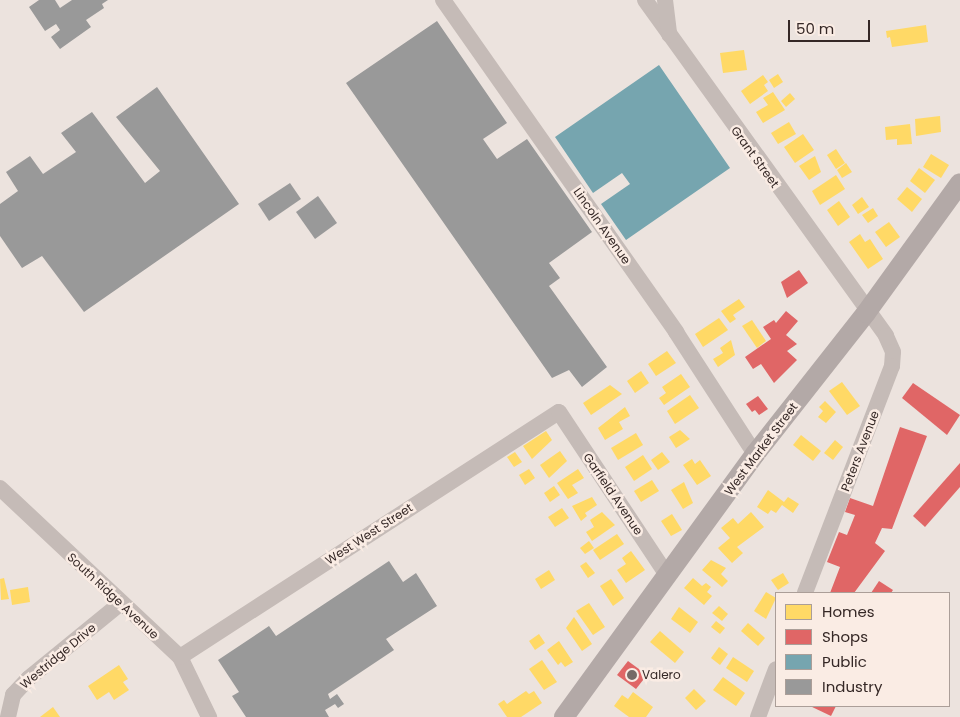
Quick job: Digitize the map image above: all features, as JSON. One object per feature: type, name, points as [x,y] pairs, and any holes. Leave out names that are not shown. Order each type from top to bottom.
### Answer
[{"type":"main road","name":"West Market Street","points":[[564,717],[755,454],[866,314],[960,182]]},
{"type":"street","name":"Lincoln Avenue","points":[[444,0],[676,332],[755,454]]},
{"type":"street","name":"Grant Street","points":[[645,0],[670,39],[866,314]]},
{"type":"street","points":[[665,0],[670,39]]},
{"type":"street","name":"Peters Avenue","points":[[805,592],[892,366],[893,352],[886,336],[866,314]]},
{"type":"street","name":"Garfield Avenue","points":[[559,412],[667,575]]},
{"type":"street","name":"West West Street","points":[[180,657],[559,412]]},
{"type":"street","name":"South Ridge Avenue","points":[[0,488],[120,604],[180,657],[209,717]]},
{"type":"street","name":"Westridge Drive","points":[[8,717],[13,695],[29,678],[120,604]]},
{"type":"street","points":[[758,717],[775,672]]},
{"type":"building: Homes","points":[[926,25],[928,42],[892,47],[890,37],[887,38],[886,31]]},
{"type":"building: Homes","points":[[744,50],[747,70],[723,73],[720,53]]},
{"type":"building: Homes","points":[[778,74],[783,82],[774,88],[769,80]]},
{"type":"building: Homes","points":[[763,75],[768,82],[764,85],[768,91],[750,104],[741,91]]},
{"type":"building: Homes","points":[[773,92],[785,110],[763,123],[756,112],[768,105],[763,98]]},
{"type":"building: Homes","points":[[790,93],[795,99],[786,107],[781,101]]},
{"type":"building: Homes","points":[[940,116],[941,132],[916,136],[915,119]]},
{"type":"building: Homes","points":[[789,122],[796,134],[778,144],[771,133]]},
{"type":"building: Homes","points":[[910,124],[912,144],[897,145],[897,139],[886,140],[885,127]]},
{"type":"building: Homes","points":[[803,134],[814,150],[795,163],[784,147]]},
{"type":"building: Homes","points":[[836,149],[845,163],[836,169],[827,155]]},
{"type":"building: Homes","points":[[931,154],[949,165],[941,178],[923,167]]},
{"type":"building: Homes","points":[[815,156],[821,172],[809,180],[799,166]]},
{"type":"building: Homes","points":[[846,163],[852,172],[842,178],[837,170]]},
{"type":"building: Homes","points":[[919,168],[935,180],[925,193],[910,181]]},
{"type":"building: Homes","points":[[836,175],[845,189],[820,205],[812,191]]},
{"type":"building: Homes","points":[[907,187],[922,199],[912,212],[897,199]]},
{"type":"building: Homes","points":[[862,197],[869,207],[858,214],[852,205]]},
{"type":"building: Homes","points":[[839,201],[850,217],[838,226],[827,210]]},
{"type":"building: Homes","points":[[873,208],[878,216],[868,223],[862,215]]},
{"type":"building: Homes","points":[[889,222],[900,237],[886,247],[875,232]]},
{"type":"building: Homes","points":[[860,234],[865,242],[870,239],[883,259],[868,269],[849,242]]},
{"type":"building: Homes","points":[[739,299],[745,307],[733,315],[736,319],[730,323],[721,311]]},
{"type":"building: Homes","points":[[719,318],[728,330],[703,347],[695,334]]},
{"type":"building: Homes","points":[[752,320],[766,341],[757,348],[742,326]]},
{"type":"building: Homes","points":[[731,340],[735,355],[718,367],[713,359],[723,353],[720,348]]},
{"type":"building: Homes","points":[[667,351],[676,363],[656,376],[648,364]]},
{"type":"building: Homes","points":[[641,371],[649,383],[635,393],[627,381]]},
{"type":"building: Homes","points":[[681,374],[690,387],[664,405],[659,398],[666,393],[662,387]]},
{"type":"building: Homes","points":[[842,382],[860,406],[847,415],[829,391]]},
{"type":"building: Homes","points":[[610,385],[622,394],[591,415],[583,403]]},
{"type":"building: Homes","points":[[690,395],[699,408],[675,424],[667,411]]},
{"type":"building: Homes","points":[[825,401],[836,412],[826,423],[818,417],[823,411],[819,407]]},
{"type":"building: Homes","points":[[625,407],[630,416],[619,422],[623,429],[605,440],[598,428]]},
{"type":"building: Homes","points":[[680,430],[690,439],[676,448],[669,437]]},
{"type":"building: Homes","points":[[546,431],[552,440],[532,459],[523,446]]},
{"type":"building: Homes","points":[[636,433],[643,445],[618,460],[611,448]]},
{"type":"building: Homes","points":[[801,435],[821,451],[813,461],[793,445]]},
{"type":"building: Homes","points":[[835,440],[843,447],[833,460],[824,453]]},
{"type":"building: Homes","points":[[560,451],[567,461],[549,478],[540,465]]},
{"type":"building: Homes","points":[[515,452],[522,462],[514,467],[507,457]]},
{"type":"building: Homes","points":[[662,452],[670,462],[658,470],[651,460]]},
{"type":"building: Homes","points":[[643,455],[652,469],[634,481],[625,467]]},
{"type":"building: Homes","points":[[692,459],[695,464],[700,460],[711,476],[697,485],[683,465]]},
{"type":"building: Homes","points":[[529,469],[535,478],[525,485],[519,475]]},
{"type":"building: Homes","points":[[578,469],[584,478],[572,485],[578,493],[568,499],[557,483]]},
{"type":"building: Homes","points":[[652,480],[659,491],[641,502],[634,491]]},
{"type":"building: Homes","points":[[684,482],[693,503],[683,509],[671,490]]},
{"type":"building: Homes","points":[[554,486],[560,495],[550,502],[544,493]]},
{"type":"building: Homes","points":[[768,490],[784,502],[788,497],[799,504],[793,513],[782,505],[776,513],[771,510],[768,514],[757,507]]},
{"type":"building: Homes","points":[[592,497],[597,505],[585,513],[587,516],[581,521],[572,506]]},
{"type":"building: Homes","points":[[562,508],[569,518],[555,527],[548,517]]},
{"type":"building: Homes","points":[[602,512],[615,525],[592,541],[586,532],[594,527],[590,520]]},
{"type":"building: Homes","points":[[751,512],[764,527],[737,547],[743,553],[732,563],[718,548],[730,538],[721,528],[733,518],[738,524]]},
{"type":"building: Homes","points":[[672,514],[682,530],[671,536],[661,521]]},
{"type":"building: Homes","points":[[617,534],[624,544],[600,560],[593,550]]},
{"type":"building: Homes","points":[[589,541],[594,548],[585,554],[580,548]]},
{"type":"building: Homes","points":[[631,551],[645,570],[626,583],[617,570],[626,564],[622,558]]},
{"type":"building: Homes","points":[[711,560],[726,568],[721,574],[728,581],[722,587],[702,570]]},
{"type":"building: Homes","points":[[586,562],[595,573],[588,578],[580,566]]},
{"type":"building: Homes","points":[[549,570],[555,580],[541,589],[535,579]]},
{"type":"building: Homes","points":[[783,573],[789,583],[778,590],[771,580]]},
{"type":"building: Homes","points":[[4,578],[9,599],[1,600],[0,579]]},
{"type":"building: Homes","points":[[693,578],[702,586],[706,583],[711,587],[707,592],[712,596],[704,605],[684,588]]},
{"type":"building: Homes","points":[[611,579],[624,598],[613,606],[600,586]]},
{"type":"building: Homes","points":[[28,587],[30,602],[12,605],[10,590]]},
{"type":"building: Homes","points":[[766,592],[775,597],[766,619],[754,611]]},
{"type":"building: Homes","points":[[589,603],[605,627],[593,635],[576,611]]},
{"type":"building: Homes","points":[[719,606],[728,614],[722,621],[712,613]]},
{"type":"building: Homes","points":[[679,607],[698,622],[690,633],[671,619]]},
{"type":"building: Homes","points":[[574,617],[592,644],[582,651],[566,628]]},
{"type":"building: Homes","points":[[716,621],[725,628],[720,634],[711,627]]},
{"type":"building: Homes","points":[[748,623],[765,638],[758,646],[741,631]]},
{"type":"building: Homes","points":[[660,631],[684,652],[675,663],[650,642]]},
{"type":"building: Homes","points":[[539,634],[545,643],[535,650],[529,641]]},
{"type":"building: Homes","points":[[559,641],[573,662],[565,667],[561,662],[558,665],[547,650]]},
{"type":"building: Homes","points":[[719,647],[728,654],[720,665],[711,658]]},
{"type":"building: Homes","points":[[733,657],[754,671],[747,682],[726,668]]},
{"type":"building: Homes","points":[[542,660],[557,682],[544,690],[529,669]]},
{"type":"building: Homes","points":[[119,665],[128,679],[123,682],[129,690],[114,700],[109,692],[97,700],[88,686]]},
{"type":"building: Homes","points":[[723,677],[745,693],[736,706],[713,690]]},
{"type":"building: Homes","points":[[694,689],[706,701],[696,710],[685,698]]},
{"type":"building: Homes","points":[[526,691],[529,694],[534,691],[542,703],[521,717],[507,717],[498,704],[504,700],[507,704]]},
{"type":"building: Homes","points":[[633,692],[653,707],[646,717],[629,717],[614,706],[622,695],[628,699]]},
{"type":"building: Homes","points":[[53,707],[60,717],[40,717]]},
{"type":"building: Shops","points":[[799,270],[808,283],[787,298],[781,282]]},
{"type":"building: Shops","points":[[786,311],[798,321],[786,335],[797,344],[787,351],[797,360],[774,383],[761,364],[753,369],[745,357],[771,339],[763,327],[774,320],[776,323]]},
{"type":"building: Shops","points":[[913,383],[960,415],[947,435],[902,398]]},
{"type":"building: Shops","points":[[758,396],[768,409],[759,415],[755,410],[752,412],[746,404]]},
{"type":"building: Shops","points":[[900,427],[927,436],[892,529],[882,528],[875,543],[885,551],[855,592],[830,592],[840,567],[827,562],[839,532],[847,535],[855,515],[845,512],[850,498],[873,506]]},
{"type":"building: Shops","points":[[960,463],[960,487],[925,527],[913,516]]},
{"type":"building: Shops","points":[[879,581],[893,590],[892,592],[872,592]]},
{"type":"building: Shops","name":"Valero","points":[[628,661],[647,675],[636,689],[617,675]]},
{"type":"building: Shops","points":[[812,707],[836,707],[831,716]]},
{"type":"building: Public","points":[[659,65],[730,168],[626,240],[601,204],[630,184],[622,173],[593,193],[555,137]]},
{"type":"building: Industry","points":[[39,0],[55,0],[60,8],[72,0],[108,0],[102,4],[104,8],[86,20],[91,27],[60,49],[51,37],[60,30],[56,24],[45,31],[29,7]]},
{"type":"building: Industry","points":[[437,21],[507,123],[483,139],[497,159],[527,139],[592,232],[549,263],[560,278],[549,286],[607,367],[582,387],[569,370],[552,378],[346,83]]},
{"type":"building: Industry","points":[[157,87],[239,204],[84,312],[42,256],[22,268],[0,236],[0,204],[18,191],[6,172],[30,156],[43,174],[76,152],[61,133],[92,112],[145,183],[160,171],[116,117]]},
{"type":"building: Industry","points":[[290,183],[301,199],[269,221],[258,204]]},
{"type":"building: Industry","points":[[318,196],[337,223],[315,239],[296,212]]},
{"type":"building: Industry","points":[[389,561],[403,582],[416,573],[437,606],[386,639],[394,650],[328,694],[330,699],[337,694],[344,704],[338,708],[335,704],[325,710],[329,717],[246,717],[232,696],[239,692],[218,660],[269,626],[276,636]]},
{"type":"place","name":"Valero","points":[[632,675]]}]
